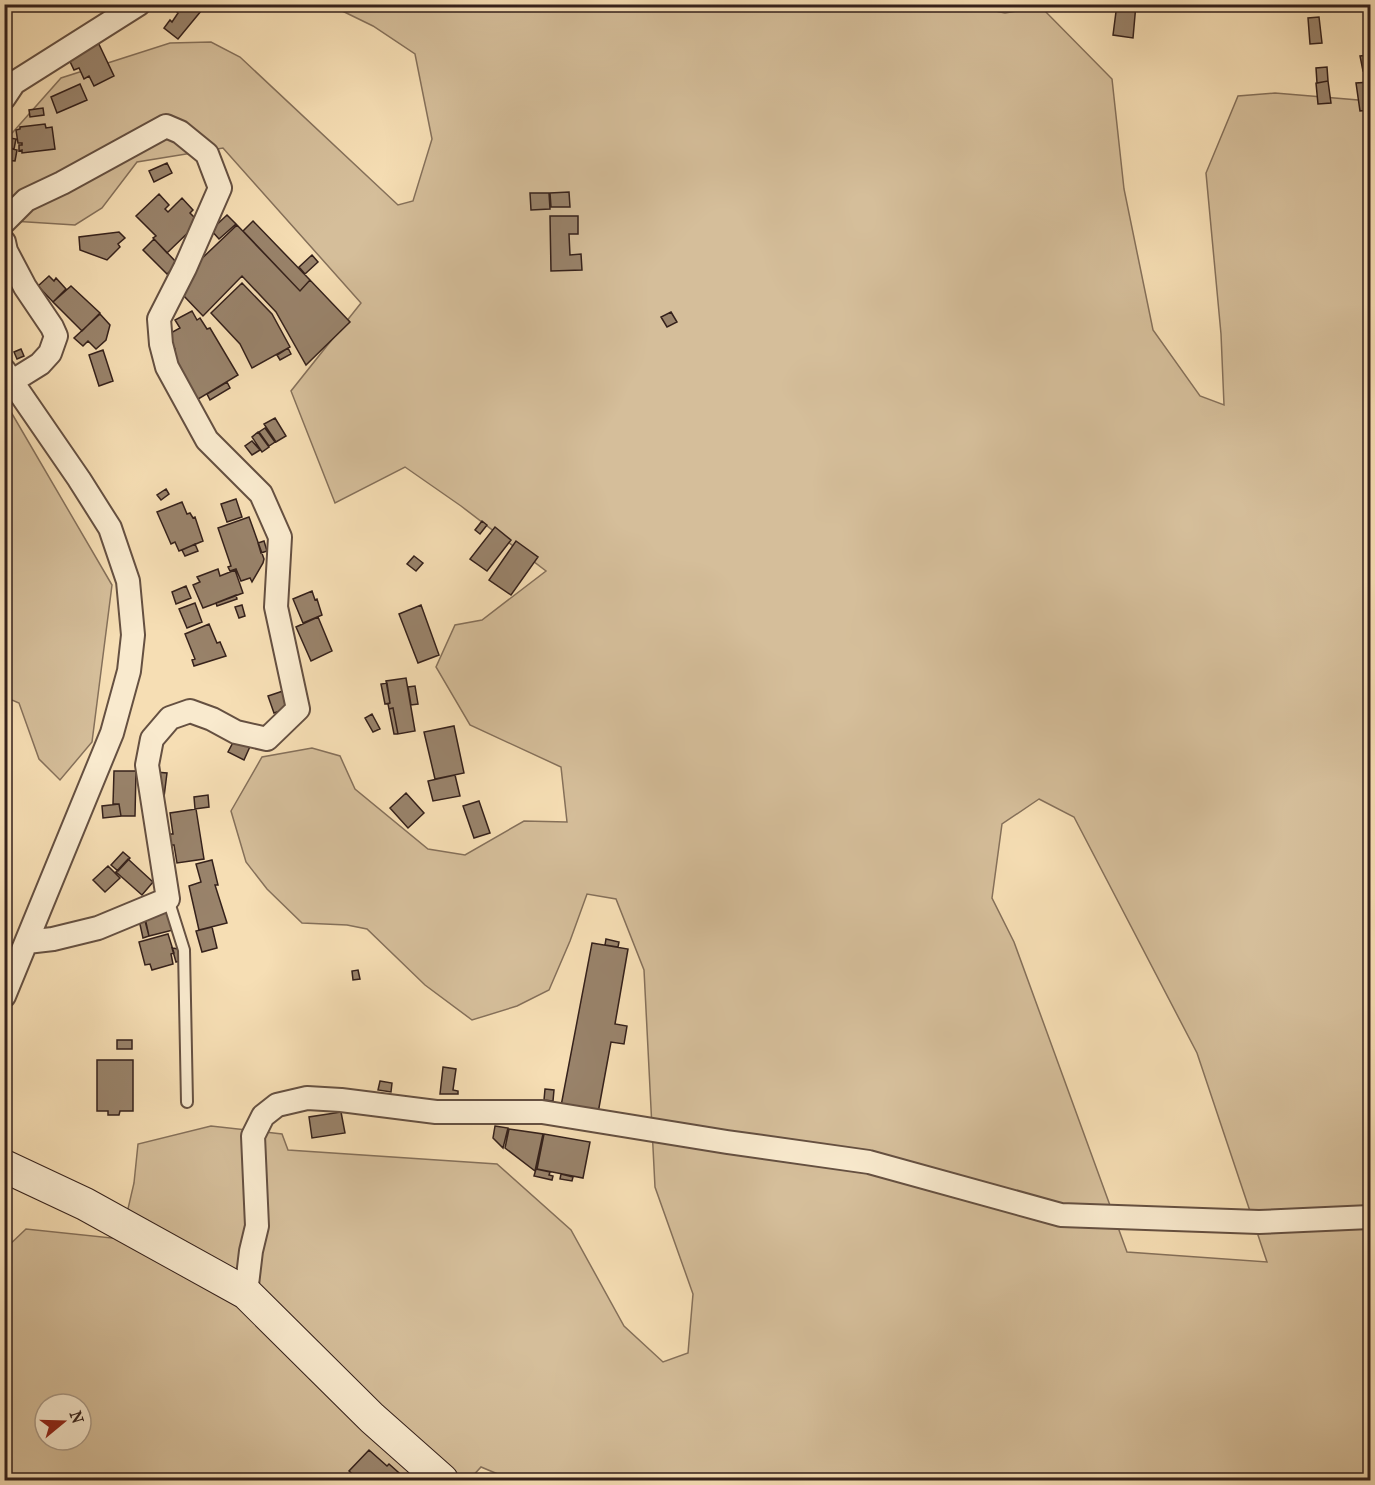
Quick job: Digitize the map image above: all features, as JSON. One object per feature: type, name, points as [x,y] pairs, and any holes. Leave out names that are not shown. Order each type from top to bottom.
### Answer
[{"type":"street","points":[[4,98],[14,83],[139,4]]},
{"type":"street","points":[[4,222],[26,200],[166,126],[180,132],[207,154],[220,188],[185,268],[159,319],[161,344],[167,367],[207,440],[261,494],[280,537],[276,607],[298,710],[267,739],[236,732],[212,719],[190,711],[170,718],[152,739],[147,765],[168,899],[98,928],[53,939],[27,942]]},
{"type":"street","points":[[4,242],[6,251],[20,278],[56,336],[50,354],[40,364],[8,376],[110,528],[128,581],[133,635],[129,671],[112,733],[4,996]]},
{"type":"street","points":[[246,1293],[251,1251],[257,1226],[253,1136],[263,1116],[277,1105],[307,1098],[436,1112],[542,1112],[870,1162],[1061,1215],[1259,1222],[1371,1217]]},
{"type":"street","points":[[4,1166],[85,1204],[246,1293],[372,1418],[442,1480]]},
{"type":"lane","points":[[168,899],[184,950],[187,1102]]},
{"type":"shaded area","points":[[961,4],[1005,13],[1041,7],[1112,79],[1124,189],[1153,330],[1200,396],[1224,405],[1221,334],[1206,173],[1238,96],[1275,93],[1370,101],[1370,1480],[512,1480],[481,1467],[469,1480],[5,1480],[5,1249],[26,1229],[121,1239],[134,1183],[138,1144],[211,1126],[282,1134],[288,1150],[497,1164],[571,1230],[624,1326],[663,1362],[688,1353],[693,1294],[655,1187],[644,970],[616,899],[587,894],[549,990],[517,1006],[472,1020],[425,985],[367,929],[347,925],[302,923],[267,889],[246,862],[231,811],[262,757],[312,748],[340,756],[355,789],[428,849],[465,855],[524,821],[567,822],[561,767],[470,725],[436,667],[455,625],[482,620],[546,571],[461,506],[405,467],[335,503],[291,391],[361,303],[223,148],[137,162],[102,208],[75,225],[12,221],[5,218],[5,141],[61,78],[170,43],[211,42],[240,57],[398,205],[413,201],[432,139],[415,54],[373,26],[330,5]],"holes":[[[1039,799],[1074,817],[1197,1053],[1267,1262],[1127,1252],[1014,942],[992,898],[1002,824]]]},
{"type":"shaded area","points":[[4,400],[112,585],[92,742],[60,780],[39,759],[19,703],[5,697]]},
{"type":"building","points":[[169,4],[206,5],[178,39],[164,28],[178,13]]},
{"type":"building","points":[[957,4],[991,4],[990,10]]},
{"type":"building","points":[[1117,4],[1136,4],[1133,38],[1113,35]]},
{"type":"building","points":[[1319,17],[1322,43],[1310,44],[1308,18]]},
{"type":"building","points":[[96,38],[114,76],[94,86],[89,76],[84,79],[79,68],[74,70],[66,53]]},
{"type":"building","points":[[1370,55],[1370,70],[1363,71],[1360,56]]},
{"type":"building","points":[[1327,67],[1328,81],[1317,83],[1316,68]]},
{"type":"building","points":[[1328,81],[1331,103],[1318,104],[1316,83]]},
{"type":"building","points":[[1370,82],[1370,110],[1360,111],[1356,83]]},
{"type":"building","points":[[80,84],[87,100],[57,113],[51,97]]},
{"type":"building","points":[[43,108],[44,115],[30,117],[29,110]]},
{"type":"building","points":[[45,124],[46,128],[52,127],[55,149],[22,153],[22,150],[19,151],[19,145],[22,143],[18,143],[16,130],[20,127]]},
{"type":"building","points":[[4,137],[16,139],[14,149],[4,147]]},
{"type":"building","points":[[4,147],[17,150],[15,161],[4,160]]},
{"type":"building","points":[[167,163],[172,173],[154,182],[149,171]]},
{"type":"building","points":[[569,192],[570,207],[551,207],[550,193]]},
{"type":"building","points":[[530,193],[549,193],[550,209],[531,210]]},
{"type":"building","points":[[159,194],[169,205],[165,209],[168,212],[182,198],[193,210],[190,213],[199,222],[167,253],[153,238],[156,236],[136,216]]},
{"type":"building","points":[[227,215],[236,224],[219,239],[211,230]]},
{"type":"building","points":[[550,216],[578,216],[578,234],[569,234],[570,255],[581,254],[582,270],[551,271]]},
{"type":"building","points":[[253,221],[310,280],[300,291],[243,231]]},
{"type":"building","points":[[237,225],[300,291],[310,280],[350,322],[306,365],[276,312],[242,276],[203,316],[183,295],[193,273],[198,268],[195,265]]},
{"type":"building","points":[[119,232],[125,238],[118,244],[120,247],[107,260],[80,250],[79,237]]},
{"type":"building","points":[[154,239],[178,264],[167,274],[143,250]]},
{"type":"building","points":[[312,255],[318,262],[305,274],[299,267]]},
{"type":"building","points":[[49,276],[54,281],[56,278],[66,289],[53,302],[38,286]]},
{"type":"building","points":[[242,283],[272,314],[290,347],[252,368],[240,344],[211,313]]},
{"type":"building","points":[[71,286],[100,313],[82,331],[53,302]]},
{"type":"building","points":[[192,311],[197,320],[200,318],[207,329],[210,328],[238,375],[195,401],[167,353],[175,349],[167,335],[180,328],[175,320]]},
{"type":"building","points":[[671,312],[677,322],[667,327],[661,317]]},
{"type":"building","points":[[100,314],[110,325],[106,340],[96,349],[88,341],[83,346],[74,338]]},
{"type":"building","points":[[288,348],[291,354],[280,360],[277,355]]},
{"type":"building","points":[[21,349],[24,356],[17,359],[14,352]]},
{"type":"building","points":[[103,350],[113,381],[99,386],[89,355]]},
{"type":"building","points":[[227,382],[230,388],[210,400],[207,394]]},
{"type":"building","points":[[275,418],[286,436],[276,442],[264,424]]},
{"type":"building","points":[[265,428],[275,442],[269,446],[259,432]]},
{"type":"building","points":[[258,432],[269,447],[262,452],[252,437]]},
{"type":"building","points":[[252,441],[260,450],[252,455],[245,446]]},
{"type":"building","points":[[166,489],[169,494],[161,500],[157,495]]},
{"type":"building","points":[[236,499],[242,517],[227,522],[221,504]]},
{"type":"building","points":[[182,502],[187,514],[190,513],[193,518],[195,517],[203,541],[179,551],[175,542],[171,544],[157,512]]},
{"type":"building","points":[[249,517],[264,559],[252,582],[250,578],[241,581],[236,569],[230,571],[228,567],[231,566],[218,528]]},
{"type":"building","points":[[482,521],[487,525],[480,534],[475,530]]},
{"type":"building","points":[[495,527],[511,540],[487,571],[470,559]]},
{"type":"building","points":[[264,541],[267,551],[261,553],[258,543]]},
{"type":"building","points":[[516,541],[538,557],[511,595],[489,580]]},
{"type":"building","points":[[195,544],[198,551],[185,556],[182,550]]},
{"type":"building","points":[[414,556],[423,563],[416,571],[407,564]]},
{"type":"building","points":[[218,569],[220,576],[235,570],[243,593],[203,608],[193,585],[200,582],[197,577]]},
{"type":"building","points":[[186,586],[191,598],[176,604],[172,592]]},
{"type":"building","points":[[312,591],[322,615],[303,623],[293,599]]},
{"type":"building","points":[[236,595],[237,599],[217,606],[216,603]]},
{"type":"building","points":[[195,603],[202,622],[187,628],[179,609]]},
{"type":"building","points":[[242,605],[245,616],[239,618],[235,607]]},
{"type":"building","points":[[421,605],[439,655],[418,663],[399,614]]},
{"type":"building","points":[[318,617],[332,651],[311,661],[296,627]]},
{"type":"building","points":[[209,624],[217,643],[220,642],[226,656],[194,666],[192,660],[195,659],[185,634]]},
{"type":"building","points":[[406,678],[415,731],[398,734],[393,708],[389,709],[386,681]]},
{"type":"building","points":[[387,683],[390,703],[385,704],[381,684]]},
{"type":"building","points":[[415,686],[418,704],[411,705],[408,687]]},
{"type":"building","points":[[283,691],[289,708],[274,713],[268,696]]},
{"type":"building","points":[[393,708],[398,734],[394,734],[389,709]]},
{"type":"building","points":[[372,714],[380,729],[373,732],[365,718]]},
{"type":"building","points":[[454,726],[464,773],[435,779],[424,732]]},
{"type":"building","points":[[237,735],[252,742],[244,760],[228,752]]},
{"type":"building","points":[[114,771],[136,771],[135,816],[121,816],[119,804],[113,804]]},
{"type":"building","points":[[155,772],[167,773],[164,797],[153,796]]},
{"type":"building","points":[[455,775],[460,796],[433,801],[428,781]]},
{"type":"building","points":[[406,793],[424,813],[408,828],[390,808]]},
{"type":"building","points":[[208,795],[209,807],[195,809],[194,797]]},
{"type":"building","points":[[479,801],[490,833],[474,838],[463,806]]},
{"type":"building","points":[[119,804],[121,816],[103,818],[102,806]]},
{"type":"building","points":[[196,809],[204,859],[177,863],[174,845],[171,845],[169,834],[173,834],[170,813]]},
{"type":"building","points":[[123,852],[130,858],[118,871],[111,865]]},
{"type":"building","points":[[128,859],[153,882],[142,895],[116,872]]},
{"type":"building","points":[[212,860],[218,885],[215,885],[227,923],[199,930],[189,886],[201,882],[196,864]]},
{"type":"building","points":[[108,866],[120,878],[105,892],[93,880]]},
{"type":"building","points":[[169,911],[173,930],[149,936],[144,917]]},
{"type":"building","points":[[145,918],[149,936],[143,938],[139,920]]},
{"type":"building","points":[[212,927],[217,948],[202,952],[196,931]]},
{"type":"building","points":[[168,934],[174,953],[171,954],[173,964],[152,970],[150,964],[145,965],[139,942]]},
{"type":"building","points":[[606,939],[619,942],[618,947],[605,945]]},
{"type":"building","points":[[592,943],[628,949],[615,1024],[627,1026],[624,1044],[611,1042],[598,1113],[561,1106]]},
{"type":"building","points":[[172,948],[179,949],[180,961],[176,962]]},
{"type":"building","points":[[358,970],[360,979],[353,980],[352,971]]},
{"type":"building","points":[[117,1040],[132,1040],[132,1049],[117,1049]]},
{"type":"building","points":[[97,1060],[133,1060],[133,1111],[120,1111],[119,1115],[108,1115],[108,1111],[97,1111]]},
{"type":"building","points":[[443,1067],[456,1069],[453,1090],[458,1091],[458,1094],[440,1094]]},
{"type":"building","points":[[380,1081],[392,1083],[391,1092],[378,1090]]},
{"type":"building","points":[[545,1089],[554,1090],[553,1101],[544,1100]]},
{"type":"building","points":[[341,1112],[345,1133],[312,1138],[309,1117]]},
{"type":"building","points":[[495,1126],[508,1128],[503,1148],[493,1138]]},
{"type":"building","points":[[509,1129],[543,1134],[535,1171],[505,1148]]},
{"type":"building","points":[[544,1134],[590,1142],[583,1178],[537,1169]]},
{"type":"building","points":[[536,1169],[550,1172],[549,1175],[553,1176],[552,1180],[534,1176]]},
{"type":"building","points":[[561,1174],[573,1177],[572,1181],[560,1179]]},
{"type":"building","points":[[369,1450],[407,1480],[359,1480],[349,1471]]}]
